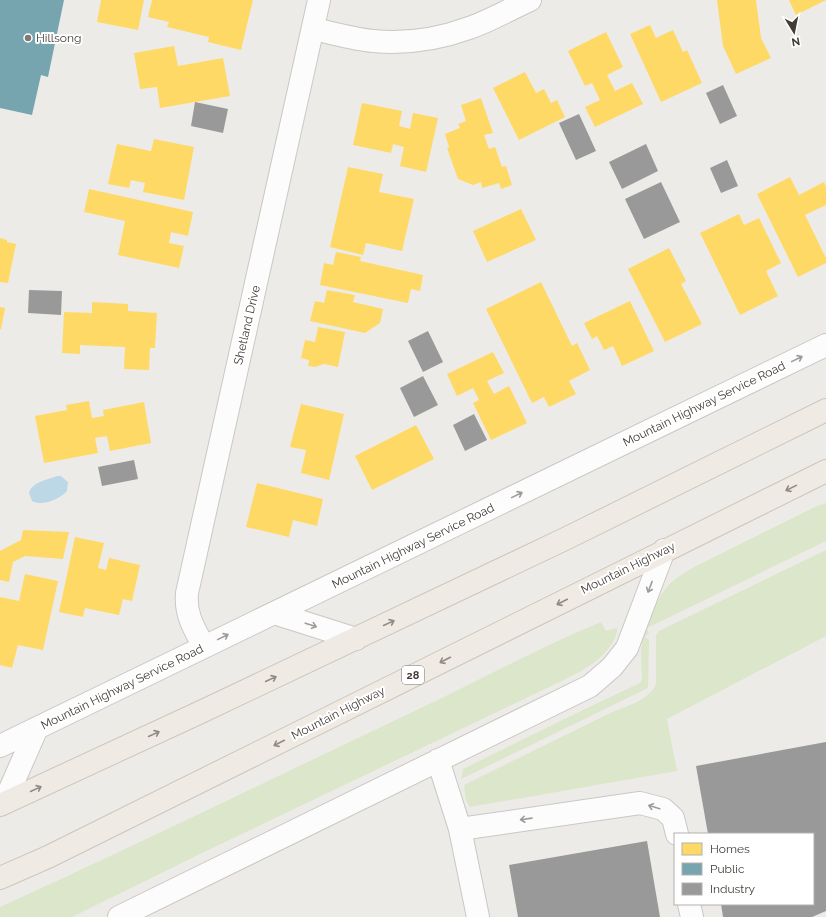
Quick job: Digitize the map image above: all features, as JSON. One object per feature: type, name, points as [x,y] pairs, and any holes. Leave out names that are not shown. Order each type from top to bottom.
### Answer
[{"type":"main road","points":[[2,804],[356,639],[565,539],[826,410]]},
{"type":"main road","name":"Mountain Highway","points":[[0,878],[48,857],[664,550],[826,471]]},
{"type":"main road","points":[[0,868],[48,857]]},
{"type":"street","name":"Shetland Drive","points":[[204,647],[188,617],[186,602],[187,593],[319,0]]},
{"type":"street","points":[[313,29],[357,39],[374,41],[427,39],[470,28],[530,0]]},
{"type":"street","name":"Mountain Highway Service Road","points":[[0,746],[826,345]]},
{"type":"street","points":[[119,917],[590,686],[612,667],[627,648],[664,550]]},
{"type":"street","points":[[274,613],[356,639]]},
{"type":"street","points":[[2,804],[37,728]]},
{"type":"street","points":[[438,760],[460,829],[478,917]]},
{"type":"street","points":[[460,829],[640,803],[663,809],[673,818],[676,833]]},
{"type":"street","points":[[689,905],[692,917]]},
{"type":"green space","points":[[826,503],[826,541],[647,628],[649,634],[645,636],[649,640],[648,688],[461,779],[463,769],[640,683],[642,680],[641,648],[645,629],[663,592],[676,578],[694,567],[817,506]]},
{"type":"green space","points":[[826,550],[826,636],[667,719],[677,771],[470,807],[466,800],[464,785],[610,713],[637,702],[649,694],[656,683],[656,635],[659,631]]},
{"type":"green space","points":[[601,622],[606,631],[617,628],[613,642],[595,662],[568,678],[72,917],[0,917],[0,907],[265,783],[511,663]]},
{"type":"water","points":[[57,476],[61,476],[68,482],[67,491],[64,494],[46,503],[36,503],[32,501],[29,493],[33,486]]},
{"type":"building: Homes","points":[[101,0],[144,0],[138,30],[97,22]]},
{"type":"building: Homes","points":[[152,0],[253,0],[241,50],[208,42],[209,37],[167,27],[169,22],[148,17]]},
{"type":"building: Homes","points":[[717,0],[756,0],[761,38],[771,58],[736,74],[723,46]]},
{"type":"building: Homes","points":[[789,0],[826,0],[796,15]]},
{"type":"building: Homes","points":[[650,25],[656,38],[673,30],[683,52],[687,50],[702,83],[661,102],[630,34]]},
{"type":"building: Homes","points":[[606,32],[623,67],[607,75],[615,91],[632,83],[643,104],[595,127],[585,107],[600,100],[592,83],[585,86],[568,51]]},
{"type":"building: Homes","points":[[174,46],[178,66],[223,58],[230,96],[160,108],[157,87],[140,89],[134,53]]},
{"type":"building: Homes","points":[[525,72],[536,93],[544,89],[551,103],[557,100],[565,117],[519,140],[493,88]]},
{"type":"building: Homes","points":[[481,98],[493,133],[484,135],[489,149],[495,147],[502,167],[506,166],[512,185],[501,189],[499,183],[482,188],[481,182],[473,185],[458,179],[447,148],[449,147],[445,134],[460,128],[458,124],[466,121],[461,105]]},
{"type":"building: Homes","points":[[362,103],[402,111],[399,126],[410,129],[413,113],[438,118],[426,172],[400,166],[404,147],[393,144],[391,153],[353,145]]},
{"type":"building: Homes","points":[[154,139],[194,147],[184,200],[143,192],[145,183],[131,180],[129,188],[108,184],[117,144],[151,151]]},
{"type":"building: Homes","points":[[348,167],[383,174],[379,192],[414,199],[402,251],[366,243],[363,255],[330,247]]},
{"type":"building: Homes","points":[[790,177],[799,195],[824,182],[826,187],[826,205],[805,215],[826,258],[826,263],[798,277],[757,194]]},
{"type":"building: Homes","points":[[89,189],[193,212],[188,236],[171,232],[169,243],[184,246],[179,268],[118,255],[125,221],[84,212]]},
{"type":"building: Homes","points":[[521,209],[536,240],[487,262],[473,231]]},
{"type":"building: Homes","points":[[739,214],[744,225],[759,218],[781,263],[766,271],[778,296],[740,315],[700,233]]},
{"type":"building: Homes","points":[[0,238],[7,240],[7,242],[16,244],[8,283],[0,282]]},
{"type":"building: Homes","points":[[669,248],[686,281],[681,284],[702,324],[665,342],[628,269]]},
{"type":"building: Homes","points":[[336,252],[361,257],[360,261],[423,275],[420,291],[411,289],[408,303],[320,285],[324,263],[333,265]]},
{"type":"building: Homes","points":[[541,282],[572,346],[577,343],[590,370],[569,381],[576,394],[549,407],[544,397],[532,403],[486,309]]},
{"type":"building: Homes","points":[[327,290],[355,295],[353,302],[383,309],[380,323],[365,333],[310,321],[315,301],[324,303]]},
{"type":"building: Homes","points":[[630,301],[654,351],[622,366],[613,346],[604,350],[597,336],[592,339],[584,323]]},
{"type":"building: Homes","points":[[92,302],[128,304],[128,311],[157,313],[155,348],[150,348],[149,370],[124,369],[125,347],[80,345],[80,354],[62,353],[64,312],[92,313]]},
{"type":"building: Homes","points":[[0,307],[5,308],[1,329],[0,329]]},
{"type":"building: Homes","points":[[318,327],[345,332],[338,367],[324,364],[315,367],[308,366],[309,360],[301,358],[305,340],[315,342]]},
{"type":"building: Homes","points":[[493,352],[504,373],[487,381],[494,394],[509,386],[527,423],[491,440],[473,403],[479,400],[473,388],[457,396],[447,374]]},
{"type":"building: Homes","points":[[89,401],[92,418],[104,416],[103,410],[144,402],[151,443],[110,451],[107,436],[95,438],[98,453],[44,463],[35,416],[67,410],[66,405]]},
{"type":"building: Homes","points":[[301,404],[344,414],[329,480],[301,473],[306,450],[290,447]]},
{"type":"building: Homes","points":[[416,425],[434,459],[372,490],[355,456]]},
{"type":"building: Homes","points":[[257,483],[323,499],[317,526],[293,520],[289,537],[246,527]]},
{"type":"building: Homes","points":[[23,530],[69,532],[63,559],[25,556],[13,562],[9,582],[0,580],[0,551],[21,540]]},
{"type":"building: Homes","points":[[75,537],[104,543],[98,568],[106,570],[109,558],[140,565],[132,601],[123,599],[119,615],[85,608],[83,617],[59,612]]},
{"type":"building: Homes","points":[[25,574],[58,581],[43,650],[18,645],[12,668],[0,665],[0,597],[19,601]]},
{"type":"building: Public","name":"Hillsong","points":[[0,0],[64,0],[48,77],[41,75],[32,115],[0,108]]},
{"type":"building: Industry","points":[[723,85],[737,116],[720,124],[706,93]]},
{"type":"building: Industry","points":[[195,102],[228,109],[223,133],[191,126]]},
{"type":"building: Industry","points":[[579,114],[596,151],[576,160],[559,123]]},
{"type":"building: Industry","points":[[646,144],[658,171],[622,189],[609,162]]},
{"type":"building: Industry","points":[[727,160],[738,186],[721,193],[710,168]]},
{"type":"building: Industry","points":[[661,182],[680,222],[644,239],[625,199]]},
{"type":"building: Industry","points":[[29,290],[62,291],[61,315],[28,313]]},
{"type":"building: Industry","points":[[428,331],[443,362],[423,372],[408,341]]},
{"type":"building: Industry","points":[[423,376],[438,405],[414,417],[400,388]]},
{"type":"building: Industry","points":[[474,414],[487,440],[465,451],[453,425]]},
{"type":"building: Industry","points":[[134,460],[138,479],[102,486],[98,467]]},
{"type":"building: Industry","points":[[826,742],[826,911],[812,917],[723,917],[721,905],[814,905],[814,833],[708,833],[696,766]]},
{"type":"building: Industry","points":[[647,841],[660,917],[518,917],[509,865]]},
{"type":"place","name":"Hillsong","points":[[28,38]]}]
